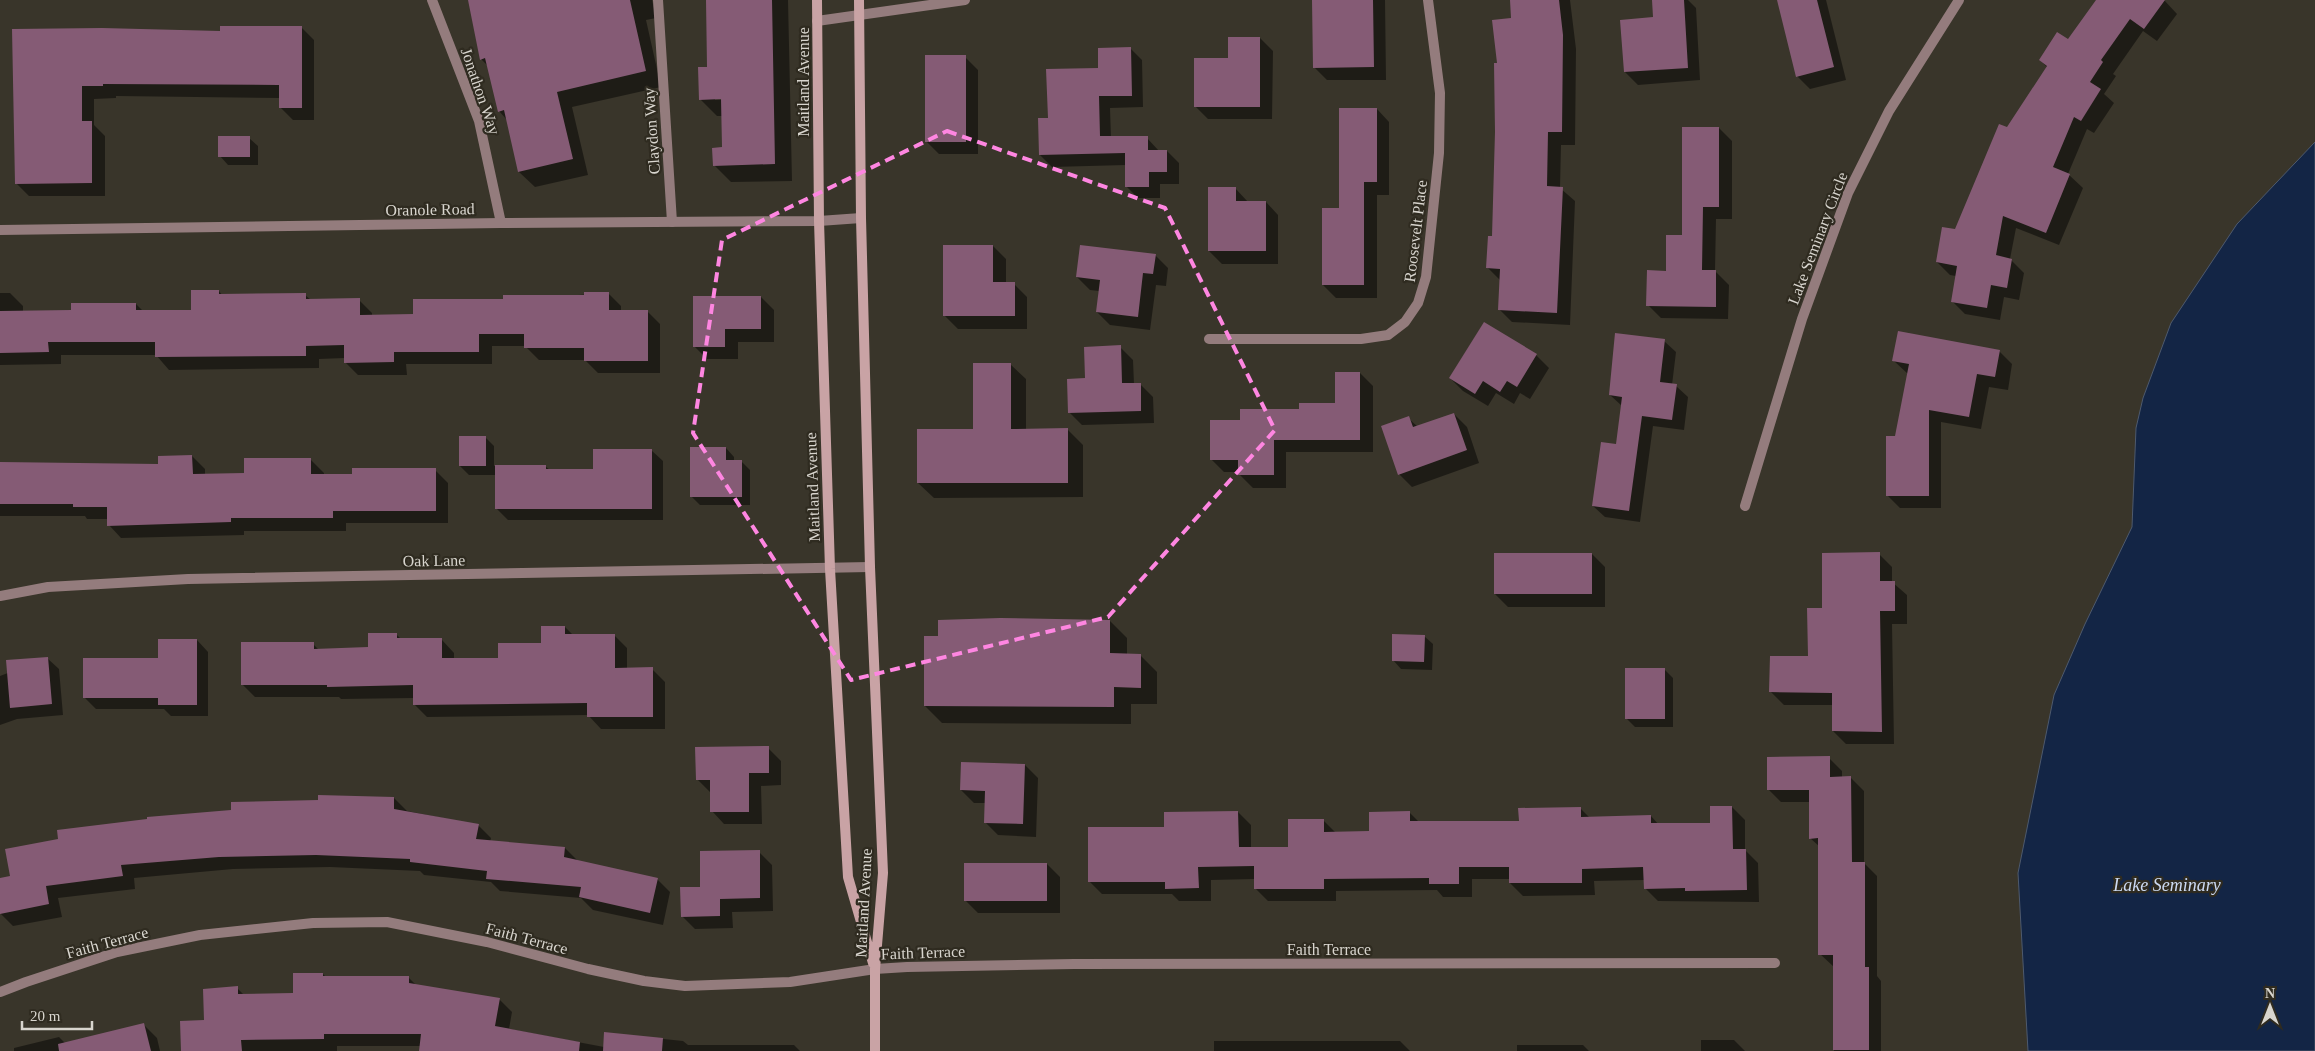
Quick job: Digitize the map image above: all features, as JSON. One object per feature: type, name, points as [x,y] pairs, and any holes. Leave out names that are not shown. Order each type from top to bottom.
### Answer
[{"type":"main road","name":"Maitland Avenue","points":[[817,0],[818,222],[830,569],[848,877],[875,969]]},
{"type":"main road","name":"Maitland Avenue","points":[[859,0],[861,218],[870,567],[883,873],[875,969],[875,1051]]},
{"type":"street","name":"Jonathon Way","points":[[432,0],[479,121],[501,223]]},
{"type":"street","name":"Claydon Way","points":[[658,0],[672,222]]},
{"type":"street","points":[[817,21],[965,0]]},
{"type":"street","name":"Roosevelt Place","points":[[1209,339],[1361,340],[1388,335],[1405,322],[1418,303],[1426,277],[1439,153],[1440,93],[1428,0]]},
{"type":"street","name":"Lake Seminary Circle","points":[[1745,506],[1802,319],[1848,192],[1889,111],[1959,0]]},
{"type":"street","name":"Oranole Road","points":[[0,230],[501,223],[818,222],[861,218]]},
{"type":"street","name":"Oak Lane","points":[[0,596],[48,587],[188,579],[870,567]]},
{"type":"street","name":"Faith Terrace","points":[[0,992],[117,952],[200,935],[313,923],[387,922],[487,942],[588,969],[644,981],[685,986],[790,982],[875,969],[1074,964],[1775,963]]},
{"type":"highlighted area","points":[[947,131],[1165,208],[1275,430],[1108,617],[851,680],[693,433],[722,240]]},
{"type":"water","name":"Lake Seminary","points":[[2315,142],[2315,1051],[2028,1051],[2018,873],[2054,695],[2085,624],[2132,527],[2136,428],[2143,398],[2171,323],[2237,224]]},
{"type":"building","points":[[468,0],[630,0],[646,71],[557,92],[573,159],[518,172],[504,110],[498,112],[485,58],[480,60]]},
{"type":"building","points":[[706,0],[772,0],[775,164],[713,166],[712,148],[722,147],[721,99],[699,100],[698,67],[707,67]]},
{"type":"building","points":[[1312,0],[1373,0],[1374,67],[1313,68]]},
{"type":"building","points":[[1510,0],[1559,0],[1563,35],[1562,132],[1548,132],[1547,186],[1563,187],[1557,313],[1498,310],[1500,269],[1486,268],[1488,236],[1492,236],[1495,132],[1494,63],[1497,63],[1492,20],[1511,18]]},
{"type":"building","points":[[1652,0],[1684,0],[1688,68],[1624,72],[1620,20],[1653,17]]},
{"type":"building","points":[[1777,0],[1817,0],[1834,67],[1796,77]]},
{"type":"building","points":[[2096,0],[2165,0],[2144,29],[2130,19],[2101,60],[2103,62],[2090,82],[2101,89],[2081,121],[2074,117],[2053,167],[2070,174],[2046,233],[2003,216],[1996,255],[2012,259],[2007,288],[1991,285],[1987,308],[1951,302],[1957,266],[1936,262],[1942,227],[1955,229],[1999,124],[2007,127],[2047,66],[2039,60],[2057,32],[2068,39]]},
{"type":"building","points":[[220,26],[302,26],[302,108],[279,108],[279,85],[103,84],[103,86],[82,86],[82,121],[92,121],[92,183],[15,184],[12,29],[102,28],[220,31]]},
{"type":"building","points":[[1228,37],[1260,37],[1260,107],[1194,107],[1194,58],[1228,58]]},
{"type":"building","points":[[1131,47],[1132,96],[1099,96],[1100,136],[1148,136],[1148,150],[1167,150],[1167,172],[1149,172],[1149,187],[1125,187],[1125,153],[1039,155],[1038,118],[1048,118],[1046,69],[1098,68],[1098,48]]},
{"type":"building","points":[[925,55],[966,55],[966,142],[925,142]]},
{"type":"building","points":[[1339,108],[1377,108],[1377,182],[1364,182],[1364,285],[1322,285],[1322,208],[1339,208]]},
{"type":"building","points":[[1682,127],[1719,127],[1719,207],[1703,207],[1702,270],[1716,270],[1716,307],[1646,306],[1647,270],[1666,271],[1666,235],[1682,235]]},
{"type":"building","points":[[218,136],[250,136],[250,157],[218,157]]},
{"type":"building","points":[[1208,187],[1236,187],[1236,201],[1266,201],[1266,251],[1208,251]]},
{"type":"building","points":[[943,245],[993,245],[993,282],[1015,282],[1015,316],[943,316]]},
{"type":"building","points":[[1080,245],[1156,254],[1153,274],[1143,273],[1138,317],[1096,312],[1100,280],[1076,277]]},
{"type":"building","points":[[191,290],[219,290],[219,294],[306,293],[306,299],[360,298],[360,315],[413,314],[413,299],[503,299],[503,295],[584,295],[584,292],[609,292],[609,310],[648,310],[648,361],[584,361],[584,348],[524,348],[524,334],[479,334],[479,352],[394,352],[394,362],[344,363],[344,345],[306,346],[306,356],[155,357],[155,342],[48,342],[49,352],[0,353],[0,311],[71,310],[71,303],[136,303],[136,310],[191,310]]},
{"type":"building","points":[[693,296],[761,296],[761,329],[725,329],[725,347],[693,347]]},
{"type":"building","points":[[1484,322],[1537,354],[1517,387],[1507,381],[1500,392],[1483,381],[1475,394],[1449,378]]},
{"type":"building","points":[[1898,331],[2000,350],[1995,377],[1977,374],[1969,417],[1929,410],[1929,496],[1886,496],[1886,436],[1895,436],[1909,364],[1892,361]]},
{"type":"building","points":[[1615,333],[1665,339],[1660,382],[1677,384],[1672,420],[1642,416],[1629,511],[1592,506],[1601,442],[1616,444],[1622,397],[1609,395]]},
{"type":"building","points":[[1121,345],[1122,383],[1141,383],[1141,411],[1068,413],[1067,379],[1085,378],[1084,347]]},
{"type":"building","points":[[973,363],[1011,363],[1011,429],[1068,428],[1068,483],[917,483],[917,429],[973,429]]},
{"type":"building","points":[[1335,372],[1360,372],[1360,440],[1274,440],[1274,475],[1238,475],[1238,460],[1210,460],[1210,420],[1240,420],[1240,409],[1299,409],[1299,403],[1335,403]]},
{"type":"building","points":[[1454,413],[1467,450],[1398,475],[1381,426],[1409,416],[1413,427]]},
{"type":"building","points":[[459,436],[486,436],[486,466],[459,466]]},
{"type":"building","points":[[690,447],[726,447],[726,460],[742,460],[742,497],[690,497]]},
{"type":"building","points":[[593,449],[652,449],[652,509],[495,509],[495,465],[546,465],[546,469],[593,469]]},
{"type":"building","points":[[192,455],[193,474],[244,473],[244,458],[311,458],[311,474],[352,474],[352,468],[436,468],[436,511],[333,511],[333,518],[231,518],[231,522],[107,526],[107,507],[73,507],[73,504],[0,504],[0,462],[158,464],[158,456]]},
{"type":"building","points":[[1880,552],[1880,581],[1895,581],[1895,611],[1880,611],[1882,732],[1832,731],[1832,693],[1769,692],[1770,656],[1808,656],[1807,608],[1822,608],[1822,553]]},
{"type":"building","points":[[1494,553],[1592,553],[1592,594],[1494,594]]},
{"type":"building","points":[[1000,618],[1110,620],[1110,653],[1141,654],[1141,688],[1114,687],[1114,707],[924,706],[924,636],[938,636],[938,620]]},
{"type":"building","points":[[541,626],[565,626],[565,634],[615,634],[615,668],[653,667],[653,717],[587,717],[587,703],[413,705],[413,685],[327,687],[327,685],[241,685],[241,642],[314,642],[314,649],[368,647],[368,633],[397,633],[397,638],[442,638],[442,658],[498,658],[498,643],[541,643]]},
{"type":"building","points":[[1392,634],[1425,635],[1424,662],[1392,661]]},
{"type":"building","points":[[158,639],[197,639],[197,705],[158,705],[158,698],[83,698],[83,658],[158,658]]},
{"type":"building","points":[[48,657],[52,704],[10,708],[6,660]]},
{"type":"building","points":[[1625,668],[1665,668],[1665,719],[1625,719]]},
{"type":"building","points":[[769,746],[769,773],[749,773],[749,812],[710,812],[710,780],[696,780],[695,747]]},
{"type":"building","points":[[1830,756],[1830,777],[1851,776],[1852,862],[1865,862],[1865,967],[1869,967],[1869,1050],[1833,1050],[1833,955],[1818,955],[1818,838],[1809,839],[1809,790],[1767,790],[1767,757]]},
{"type":"building","points":[[961,762],[1025,764],[1023,824],[984,823],[985,791],[960,790]]},
{"type":"building","points":[[318,795],[394,797],[394,809],[479,824],[476,839],[565,847],[564,857],[658,878],[650,913],[579,897],[581,887],[486,879],[487,871],[410,862],[410,859],[316,855],[219,857],[121,865],[123,876],[46,886],[49,904],[0,914],[0,878],[10,876],[5,849],[58,839],[57,830],[147,819],[147,817],[231,810],[231,802],[318,800]]},
{"type":"building","points":[[1710,806],[1732,806],[1733,849],[1746,849],[1747,890],[1685,891],[1685,888],[1644,889],[1643,867],[1582,869],[1582,883],[1509,883],[1509,867],[1459,867],[1459,884],[1429,884],[1429,878],[1324,879],[1324,889],[1254,889],[1254,866],[1198,867],[1199,888],[1165,889],[1165,882],[1088,882],[1088,827],[1164,827],[1164,812],[1238,811],[1239,847],[1288,847],[1288,819],[1324,819],[1324,832],[1369,831],[1369,812],[1410,811],[1410,821],[1519,821],[1518,808],[1581,807],[1581,817],[1651,815],[1651,823],[1710,823]]},
{"type":"building","points":[[760,850],[760,898],[720,899],[720,916],[681,917],[680,887],[700,887],[700,851]]},
{"type":"building","points":[[964,863],[1047,863],[1047,901],[964,901]]},
{"type":"building","points":[[293,973],[323,973],[323,976],[409,976],[409,983],[500,998],[495,1026],[580,1042],[579,1051],[419,1051],[421,1034],[324,1034],[324,1039],[241,1040],[242,1051],[181,1051],[180,1021],[204,1020],[203,989],[238,986],[238,994],[293,993]]},
{"type":"building","points":[[144,1023],[151,1051],[59,1051],[58,1044]]},
{"type":"building","points":[[604,1032],[663,1038],[662,1051],[603,1051]]}]
